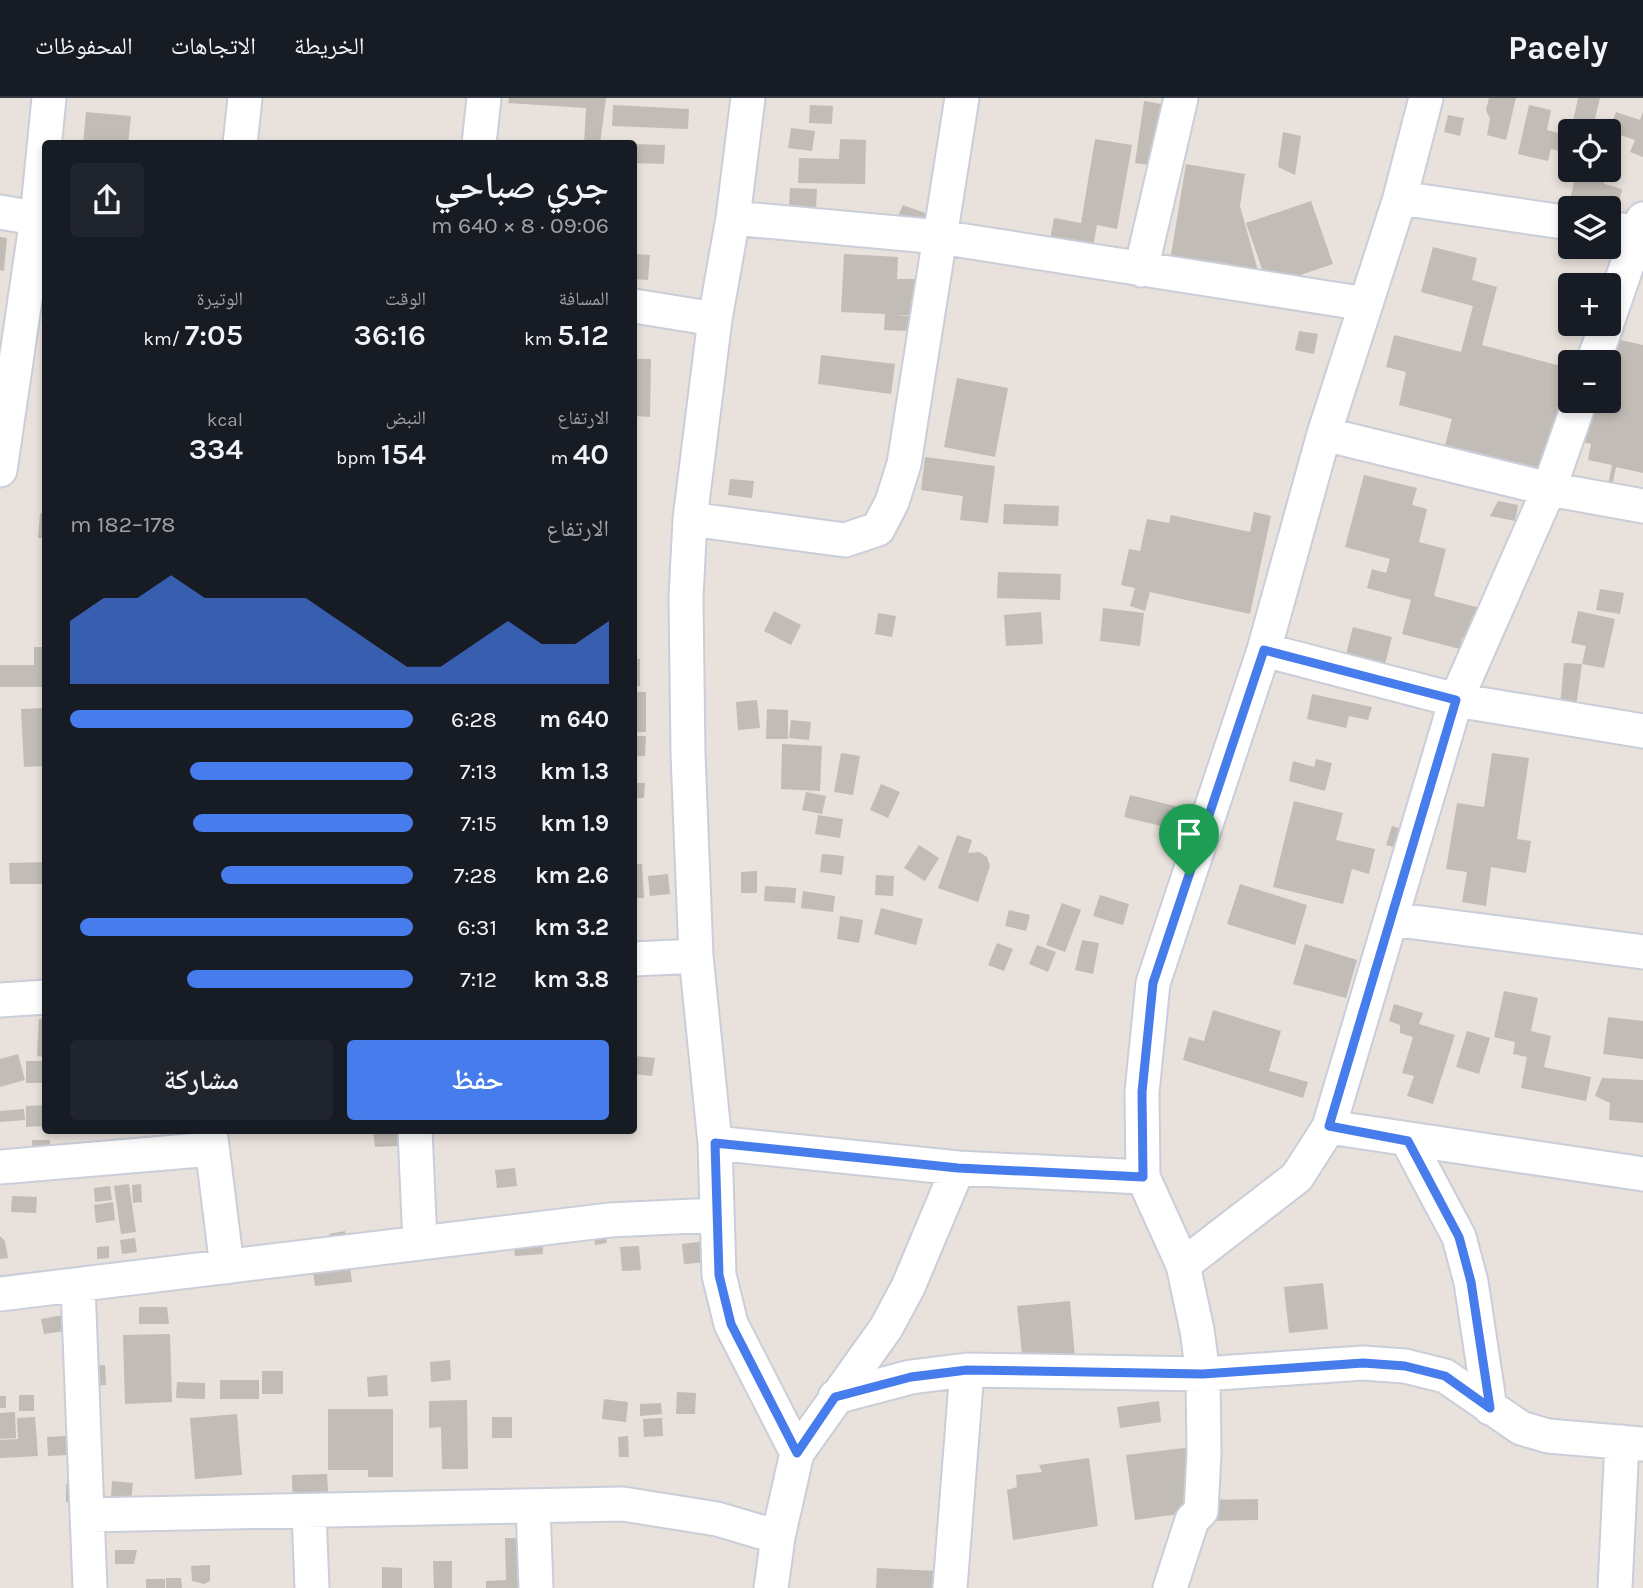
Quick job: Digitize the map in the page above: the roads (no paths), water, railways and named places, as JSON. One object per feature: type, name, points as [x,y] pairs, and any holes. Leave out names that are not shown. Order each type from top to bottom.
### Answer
[{"type":"street","points":[[46,140],[49,98]]},
{"type":"street","points":[[240,140],[245,98]]},
{"type":"street","points":[[479,140],[484,98]]},
{"type":"street","points":[[748,98],[733,218],[715,319],[690,519],[686,597],[688,754],[696,957],[715,1143],[715,1215],[719,1275],[731,1324],[797,1453]]},
{"type":"street","points":[[690,519],[845,540],[878,529],[892,502],[904,464],[962,98]]},
{"type":"street","points":[[1141,270],[1181,98]]},
{"type":"street","points":[[1170,1588],[1192,1520],[1200,1511],[1204,1454],[1203,1374],[1183,1265],[1143,1177],[1142,1092],[1153,983],[1264,650],[1324,434],[1400,198],[1426,98]]},
{"type":"street","points":[[1400,198],[1558,221]]},
{"type":"street","points":[[0,212],[41,219],[0,470]]},
{"type":"street","points":[[733,218],[940,237],[1366,303]]},
{"type":"street","points":[[1621,300],[1633,279],[1630,226]]},
{"type":"street","points":[[637,306],[715,319]]},
{"type":"street","points":[[1183,1265],[1297,1177],[1329,1126],[1456,700],[1549,489],[1576,413]]},
{"type":"street","points":[[1324,434],[1549,489],[1643,506]]},
{"type":"street","points":[[1264,650],[1456,700],[1643,731]]},
{"type":"street","points":[[1391,919],[1643,952]]},
{"type":"street","points":[[637,960],[696,957]]},
{"type":"street","points":[[0,996],[42,997]]},
{"type":"street","points":[[1329,1126],[1408,1141],[1643,1174]]},
{"type":"street","points":[[415,1134],[420,1243]]},
{"type":"street","points":[[0,1167],[211,1140],[227,1267]]},
{"type":"street","points":[[1408,1141],[1459,1237],[1471,1282],[1490,1408]]},
{"type":"street","points":[[715,1143],[958,1168],[1143,1177]]},
{"type":"street","points":[[771,1588],[778,1537],[797,1453],[886,1328],[908,1287],[958,1168]]},
{"type":"street","points":[[0,1294],[78,1287],[610,1220],[715,1215]]},
{"type":"street","points":[[78,1287],[90,1588]]},
{"type":"street","points":[[835,1397],[911,1377],[967,1370],[1203,1374],[1363,1363],[1405,1366],[1445,1376],[1521,1428],[1548,1436],[1632,1443],[1615,1588]]},
{"type":"street","points":[[950,1588],[967,1370]]},
{"type":"street","points":[[89,1515],[623,1504],[670,1510],[778,1537]]},
{"type":"street","points":[[533,1506],[536,1588]]},
{"type":"street","points":[[309,1512],[312,1588]]}]
